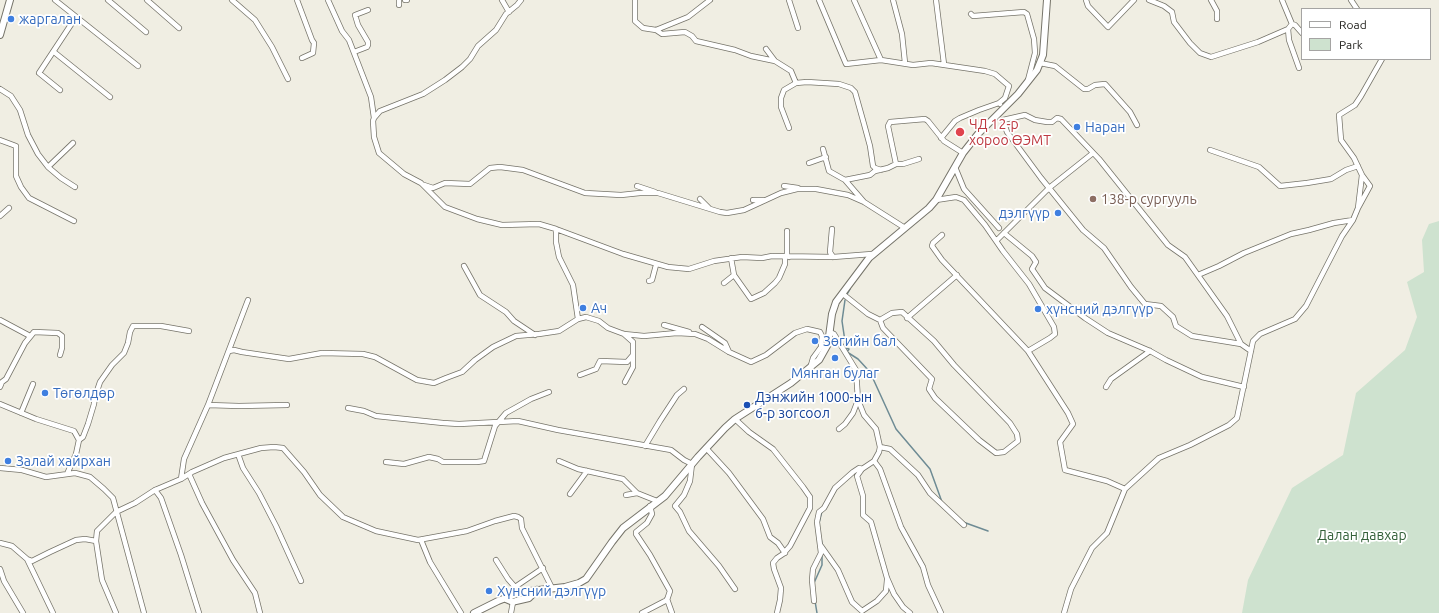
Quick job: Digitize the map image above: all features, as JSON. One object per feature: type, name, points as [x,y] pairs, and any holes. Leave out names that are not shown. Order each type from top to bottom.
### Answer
[{"type":"main road","points":[[0,35],[10,0]]},
{"type":"main road","points":[[474,613],[521,592],[572,586],[586,579],[623,528],[673,488],[706,448],[735,419],[774,395],[819,360],[828,344],[832,314],[836,302],[872,254],[929,208],[936,200],[963,153],[978,134],[1028,82],[1040,63],[1044,42],[1047,0]]},
{"type":"main road","points":[[506,598],[513,602],[529,598],[537,590]]},
{"type":"street","points":[[54,0],[138,66]]},
{"type":"street","points":[[108,0],[146,32]]},
{"type":"street","points":[[148,0],[179,28]]},
{"type":"street","points":[[232,0],[255,20],[272,47],[288,79]]},
{"type":"street","points":[[297,0],[314,43],[313,53],[302,58]]},
{"type":"street","points":[[328,0],[342,31],[349,40],[371,97],[374,118],[374,137],[379,153],[404,174],[433,188],[445,183],[470,184],[490,168],[500,167],[523,170],[585,193],[621,195],[658,193]]},
{"type":"street","points":[[502,0],[509,12]]},
{"type":"street","points":[[374,118],[380,111],[423,94],[462,67],[470,59],[478,46],[496,30],[506,14],[521,0]]},
{"type":"street","points":[[635,0],[635,21],[643,28],[656,30],[662,34],[685,32],[696,40],[735,50],[751,56],[775,61],[791,71],[796,83]]},
{"type":"street","points":[[656,30],[688,17],[710,0]]},
{"type":"street","points":[[789,0],[798,28]]},
{"type":"street","points":[[819,0],[846,64],[881,60],[913,65],[931,63],[944,64],[995,74],[1008,86],[1005,98],[999,103],[955,121],[942,138]]},
{"type":"street","points":[[854,0],[881,60]]},
{"type":"street","points":[[893,0],[902,34],[905,63]]},
{"type":"street","points":[[936,0],[944,64]]},
{"type":"street","points":[[1086,0],[1092,10],[1108,27],[1134,0]]},
{"type":"street","points":[[1149,0],[1164,6],[1172,12],[1174,22],[1190,43],[1200,53],[1211,57],[1258,42],[1288,29],[1292,24]]},
{"type":"street","points":[[1212,0],[1217,11],[1217,19]]},
{"type":"street","points":[[1282,0],[1292,24],[1296,24],[1301,32]]},
{"type":"street","points":[[354,52],[367,47],[368,45],[368,42],[358,25],[355,15],[368,10]]},
{"type":"street","points":[[971,14],[973,16],[1024,12],[1027,14],[1034,39],[1034,53],[1028,82]]},
{"type":"street","points":[[60,90],[39,73],[76,17]]},
{"type":"street","points":[[1288,29],[1289,40],[1299,68]]},
{"type":"street","points":[[766,49],[775,61]]},
{"type":"street","points":[[54,52],[110,97]]},
{"type":"street","points":[[1064,613],[1070,589],[1092,548],[1107,533],[1125,489],[1159,458],[1222,429],[1237,418],[1253,341],[1260,334],[1295,319],[1306,306],[1342,236],[1354,220],[1358,208],[1370,186],[1362,175],[1354,158],[1341,140],[1339,115],[1355,105],[1381,60]]},
{"type":"street","points":[[1040,63],[1055,66],[1084,89],[1088,89],[1095,85],[1105,84],[1130,112],[1137,125]]},
{"type":"street","points":[[789,128],[781,107],[781,98],[784,90],[796,83],[807,82],[839,84],[851,88],[855,92],[870,146],[873,166],[881,170]]},
{"type":"street","points":[[0,89],[4,90],[11,96],[20,110],[28,135],[38,154],[48,167],[75,187]]},
{"type":"street","points":[[999,103],[1002,110],[1003,120],[1008,132],[1049,188],[1083,230],[1104,248],[1131,287],[1145,304],[1161,306],[1173,317],[1176,326],[1192,336],[1241,344],[1251,351]]},
{"type":"street","points":[[1003,120],[1025,115],[1035,120],[1047,122],[1052,122],[1057,118],[1061,119],[1093,153],[1168,245],[1185,257],[1227,316],[1241,344]]},
{"type":"street","points":[[896,164],[888,126],[890,122],[925,119],[949,145],[963,153]]},
{"type":"street","points":[[0,140],[16,146],[16,176],[21,187],[29,198],[74,221]]},
{"type":"street","points":[[48,167],[73,143]]},
{"type":"street","points":[[823,149],[829,171],[845,180],[864,202]]},
{"type":"street","points":[[1210,150],[1236,160],[1259,166],[1280,186],[1332,179],[1346,170],[1358,166]]},
{"type":"street","points":[[997,240],[1049,188],[1093,153]]},
{"type":"street","points":[[809,163],[826,157]]},
{"type":"street","points":[[845,180],[870,175],[875,171],[888,168],[896,164],[902,164],[919,159]]},
{"type":"street","points":[[955,167],[964,189],[999,228]]},
{"type":"street","points":[[1358,208],[1362,175]]},
{"type":"street","points":[[421,183],[445,207],[477,219],[502,225],[539,224],[623,254],[656,265],[668,267],[689,269],[714,261],[731,258],[872,254]]},
{"type":"street","points":[[637,186],[649,189],[670,198],[727,213],[744,210],[781,193],[798,189],[807,191]]},
{"type":"street","points":[[784,186],[807,191],[824,190],[848,195],[864,202],[905,228]]},
{"type":"street","points":[[936,200],[956,197],[964,200],[997,240],[1003,251],[1029,284],[1054,327],[1055,334],[1028,351]]},
{"type":"street","points":[[700,199],[712,210]]},
{"type":"street","points":[[753,200],[766,200]]},
{"type":"street","points":[[0,216],[9,208]]},
{"type":"street","points":[[1198,275],[1244,253],[1291,234],[1334,223],[1354,220]]},
{"type":"street","points":[[832,228],[830,252],[833,256]]},
{"type":"street","points":[[556,229],[556,242],[559,257],[573,285],[578,319]]},
{"type":"street","points":[[731,258],[734,275],[751,299],[764,293],[779,278],[785,264],[787,257],[787,231]]},
{"type":"street","points":[[1004,233],[1032,256],[1036,262],[1032,269],[1045,288],[1063,303],[1108,333],[1150,351],[1202,377],[1244,387]]},
{"type":"street","points":[[942,235],[933,243],[932,246],[942,260],[1028,351],[1068,412],[1073,424],[1060,442],[1065,470],[1107,481],[1125,489]]},
{"type":"street","points":[[649,281],[652,280],[656,265]]},
{"type":"street","points":[[464,266],[480,295],[506,312],[514,321],[535,335]]},
{"type":"street","points":[[724,283],[734,275]]},
{"type":"street","points":[[907,318],[957,275]]},
{"type":"street","points":[[843,294],[868,314],[880,320],[883,328],[932,379],[929,389],[934,396],[979,440],[996,453],[1004,452],[1018,441],[1017,434],[1010,423],[954,365],[934,341],[902,312],[892,313],[880,320]]},
{"type":"street","points":[[181,479],[184,459],[208,405],[248,300]]},
{"type":"street","points":[[229,351],[234,350],[289,358],[322,353],[363,354],[375,357],[417,380],[434,382],[462,372],[493,347],[516,336],[535,335],[559,331],[578,319],[586,317],[599,321],[608,328],[624,334],[644,336],[677,333],[695,334]]},
{"type":"street","points":[[0,320],[30,336]]},
{"type":"street","points":[[664,325],[708,339],[729,352],[751,362],[766,354],[795,333],[807,329],[820,332],[822,336],[821,347],[813,358],[811,365],[813,366]]},
{"type":"street","points":[[67,474],[76,454],[79,440],[83,437],[100,382],[112,365],[124,353],[133,326],[161,326],[189,331]]},
{"type":"street","points":[[702,327],[725,343],[729,352]]},
{"type":"street","points":[[0,387],[2,382],[6,379],[25,343],[34,332],[58,333],[62,336],[62,348],[60,355]]},
{"type":"street","points":[[830,332],[834,334],[856,370],[858,400],[864,415],[876,429],[880,447],[874,461],[862,469],[857,476],[863,496],[863,515],[871,522],[887,578],[903,607],[910,613]]},
{"type":"street","points":[[624,334],[633,342],[633,367],[624,382]]},
{"type":"street","points":[[1106,387],[1111,379],[1150,351]]},
{"type":"street","points":[[580,375],[596,369],[600,361],[627,362],[633,355]]},
{"type":"street","points":[[21,413],[33,384]]},
{"type":"street","points":[[645,446],[660,421],[684,389]]},
{"type":"street","points":[[386,462],[404,464],[429,457],[438,458],[443,462],[484,461],[495,426],[506,413],[549,392]]},
{"type":"street","points":[[839,429],[845,424],[853,413],[858,400]]},
{"type":"street","points":[[0,404],[21,413],[74,431],[79,440]]},
{"type":"street","points":[[208,405],[288,405]]},
{"type":"street","points":[[348,408],[364,411],[376,416],[422,422],[459,424],[518,421],[558,430],[671,450],[692,464],[690,480],[684,495],[675,506],[680,512],[689,531],[719,566],[735,589]]},
{"type":"street","points":[[735,419],[749,432],[773,449],[810,497],[810,508],[790,546],[785,553],[773,563],[782,588],[776,613]]},
{"type":"street","points":[[116,613],[102,580],[96,541],[98,530],[116,512],[135,503],[155,490],[224,458],[261,448],[274,447],[283,448],[304,472],[320,495],[343,517],[376,531],[420,540],[467,531],[514,516],[518,517],[521,519],[522,528],[552,588]]},
{"type":"street","points":[[880,447],[890,449],[918,475],[930,493],[964,525]]},
{"type":"street","points":[[706,448],[730,472],[763,519],[770,537],[778,543],[785,553]]},
{"type":"street","points":[[238,454],[243,468],[276,526],[301,581]]},
{"type":"street","points":[[874,461],[880,469],[901,527],[923,567],[928,585],[941,613]]},
{"type":"street","points":[[559,462],[588,471],[623,479],[637,493],[657,501]]},
{"type":"street","points":[[0,468],[22,470],[46,477],[75,473],[90,477],[113,498],[144,613]]},
{"type":"street","points":[[814,601],[812,580],[813,569],[821,553],[817,522],[819,512],[824,508],[835,488],[853,472],[859,468],[862,469]]},
{"type":"street","points":[[570,494],[588,471]]},
{"type":"street","points":[[189,474],[202,503],[233,560],[255,593],[260,613]]},
{"type":"street","points":[[155,490],[160,498],[181,555],[199,613]]},
{"type":"street","points":[[626,495],[637,493]]},
{"type":"street","points":[[642,613],[667,600],[670,591],[650,555],[636,534],[636,532],[647,523],[652,514],[650,506]]},
{"type":"street","points":[[27,559],[32,561],[76,540],[85,539],[96,541]]},
{"type":"street","points":[[420,540],[430,562],[462,613]]},
{"type":"street","points":[[0,543],[12,546],[27,559],[53,613]]},
{"type":"street","points":[[820,545],[838,570],[852,602],[861,612],[877,601],[886,591],[887,578]]},
{"type":"street","points":[[496,560],[515,587]]},
{"type":"street","points":[[506,598],[515,587],[543,568]]},
{"type":"street","points":[[0,569],[4,581],[23,613]]},
{"type":"street","points":[[667,599],[672,613]]},
{"type":"street","points":[[511,613],[513,602]]},
{"type":"green space","name":"Далан давхар","points":[[1439,221],[1439,613],[1242,613],[1248,580],[1292,488],[1343,455],[1356,393],[1405,350],[1417,317],[1407,282],[1424,272],[1422,240],[1429,224]]},
{"type":"waterway","points":[[847,294],[850,289]]},
{"type":"waterway","points":[[845,300],[842,321],[846,348],[849,349],[847,352],[858,359],[870,372],[896,429],[930,469],[942,502]]},
{"type":"waterway","points":[[859,379],[866,368]]},
{"type":"waterway","points":[[831,499],[837,488]]},
{"type":"waterway","points":[[819,523],[822,511]]},
{"type":"waterway","points":[[963,522],[988,531]]},
{"type":"waterway","points":[[821,537],[822,545]]},
{"type":"waterway","points":[[814,583],[822,565],[822,555]]},
{"type":"waterway","points":[[815,601],[817,613]]},
{"type":"place","name":"жаргалан","points":[[11,19]]},
{"type":"place","name":"Наран","points":[[1077,127]]},
{"type":"place","name":"ЧД 12-р хороо ӨЭМТ","points":[[960,132]]},
{"type":"place","name":"138-р сургууль","points":[[1093,199]]},
{"type":"place","name":"дэлгүүр","points":[[1058,213]]},
{"type":"place","name":"Ач","points":[[583,308]]},
{"type":"place","name":"хүнсний дэлгүүр","points":[[1038,309]]},
{"type":"place","name":"Зөгийн бал","points":[[815,341]]},
{"type":"place","name":"Мянган булаг","points":[[835,358]]},
{"type":"place","name":"Төгөлдөр","points":[[45,393]]},
{"type":"place","name":"Дэнжийн 1000-ын 6-р зогсоол","points":[[747,405]]},
{"type":"place","name":"Залай хайрхан","points":[[8,461]]},
{"type":"place","name":"Хүнсний дэлгүүр","points":[[489,591]]}]
